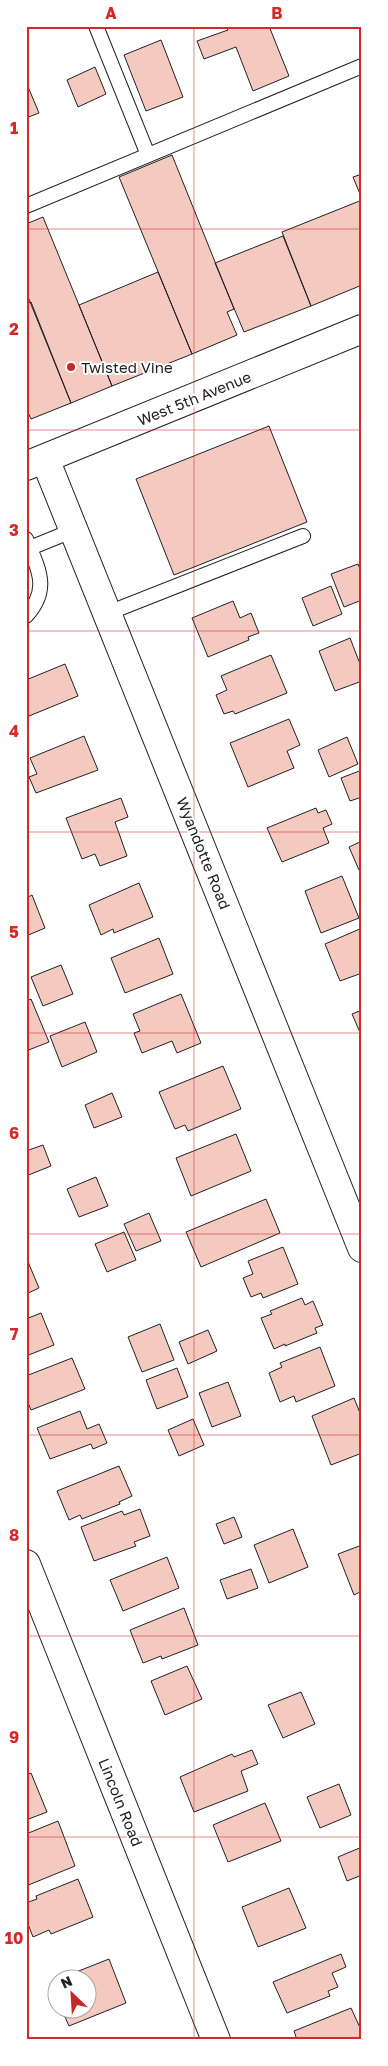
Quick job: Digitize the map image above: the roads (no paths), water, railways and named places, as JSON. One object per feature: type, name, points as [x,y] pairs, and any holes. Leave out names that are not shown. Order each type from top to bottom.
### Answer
[{"type":"street","name":"West 5th Avenue","points":[[36,462],[362,329]]},
{"type":"street","name":"Wyandotte Road","points":[[36,462],[74,530],[362,1248]]},
{"type":"street","name":"Lincoln Road","points":[[26,1564],[216,2040]]},
{"type":"lane","points":[[96,26],[148,155]]},
{"type":"lane","points":[[26,206],[362,66]]},
{"type":"lane","points":[[26,616],[39,598],[41,574],[28,543],[74,530]]},
{"type":"lane","points":[[108,612],[303,536]]},
{"type":"place","name":"Twisted Vine","points":[[71,367]]}]
